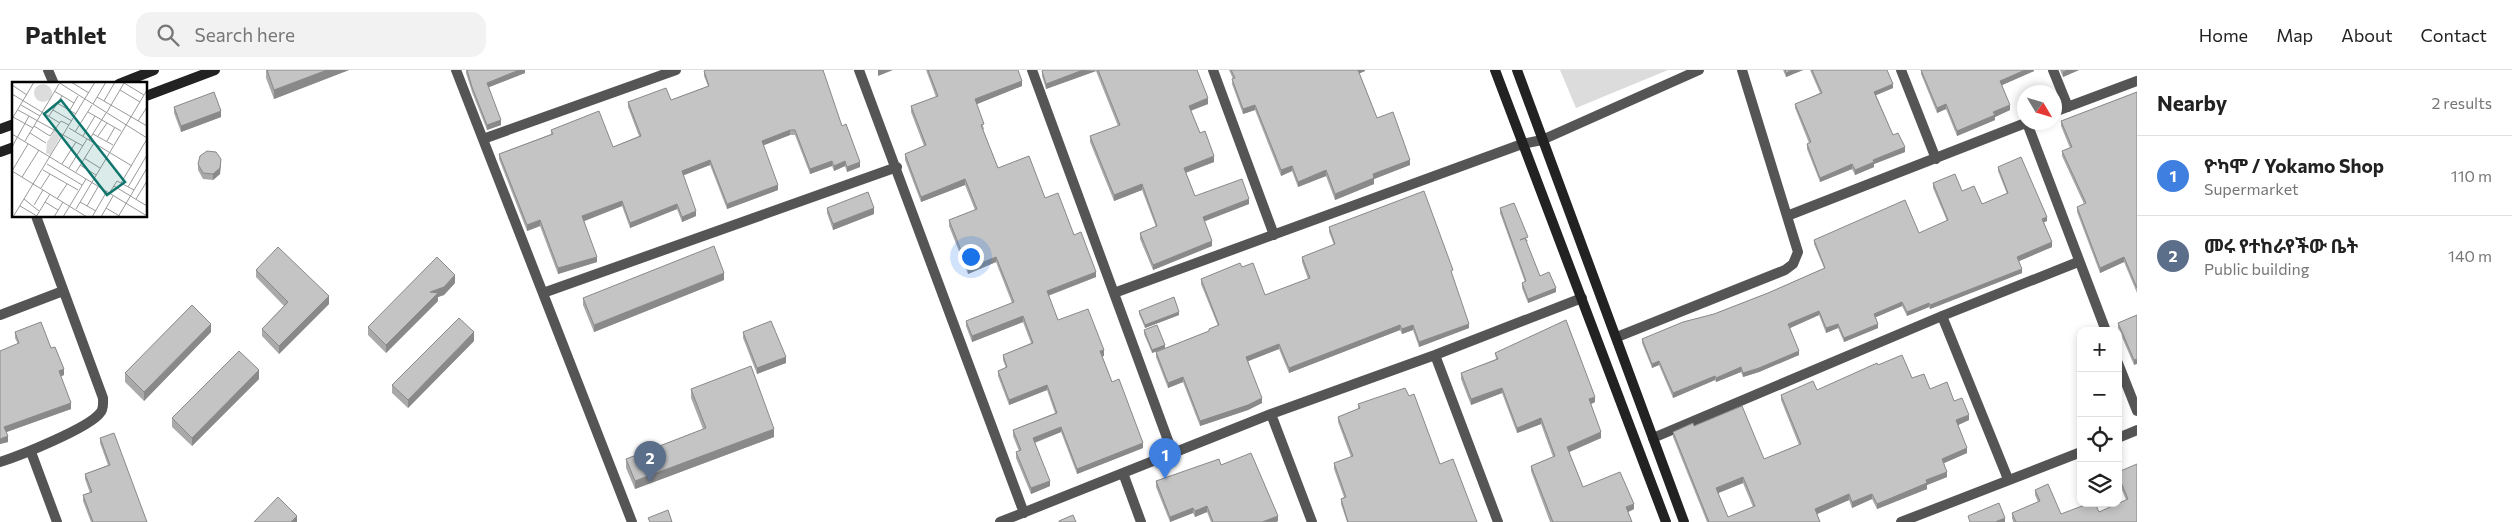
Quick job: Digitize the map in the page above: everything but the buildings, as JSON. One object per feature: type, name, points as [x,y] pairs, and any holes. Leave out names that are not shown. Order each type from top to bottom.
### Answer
[{"type":"main road","points":[[124,82],[154,70]]},
{"type":"main road","points":[[148,95],[215,70]]},
{"type":"main road","points":[[1495,70],[1666,522]]},
{"type":"main road","points":[[1516,70],[1617,337],[1684,522]]},
{"type":"main road","points":[[0,129],[12,125]]},
{"type":"street","points":[[48,70],[53,82]]},
{"type":"street","points":[[456,70],[632,522]]},
{"type":"street","points":[[483,139],[676,70]]},
{"type":"street","points":[[860,70],[1024,513]]},
{"type":"street","points":[[1032,70],[1172,454]]},
{"type":"street","points":[[1212,70],[1274,235]]},
{"type":"street","points":[[1114,293],[1522,144],[1542,140],[1699,70]]},
{"type":"street","points":[[1617,337],[1785,270],[1793,264],[1798,252],[1742,70]]},
{"type":"street","points":[[1901,70],[1936,159]]},
{"type":"street","points":[[2053,70],[2068,107]]},
{"type":"street","points":[[2062,109],[2137,81]]},
{"type":"street","points":[[1786,216],[2017,127]]},
{"type":"street","points":[[2030,130],[2078,262],[2104,327]]},
{"type":"street","points":[[543,293],[897,167]]},
{"type":"street","points":[[0,462],[31,452],[89,421],[100,414],[103,407],[103,398],[37,218]]},
{"type":"street","points":[[1653,438],[1942,316],[2078,262]]},
{"type":"street","points":[[0,315],[63,291]]},
{"type":"street","points":[[1000,522],[1271,414],[1435,355],[1582,298]]},
{"type":"street","points":[[1942,316],[2008,479]]},
{"type":"street","points":[[1435,355],[1498,522]]},
{"type":"street","points":[[2122,372],[2137,410]]},
{"type":"street","points":[[1271,414],[1312,522]]},
{"type":"street","points":[[2122,436],[2137,430]]},
{"type":"street","points":[[31,452],[57,522]]},
{"type":"street","points":[[1901,522],[2077,453]]},
{"type":"street","points":[[1123,473],[1141,522]]},
{"type":"shaded area","points":[[1560,70],[1668,70],[1576,108]]},
{"type":"place","name":"ዮካሞ / Yokamo Shop","points":[[1165,479]]},
{"type":"place","name":"መሩ የተከራየችው ቤት","points":[[650,482]]}]
